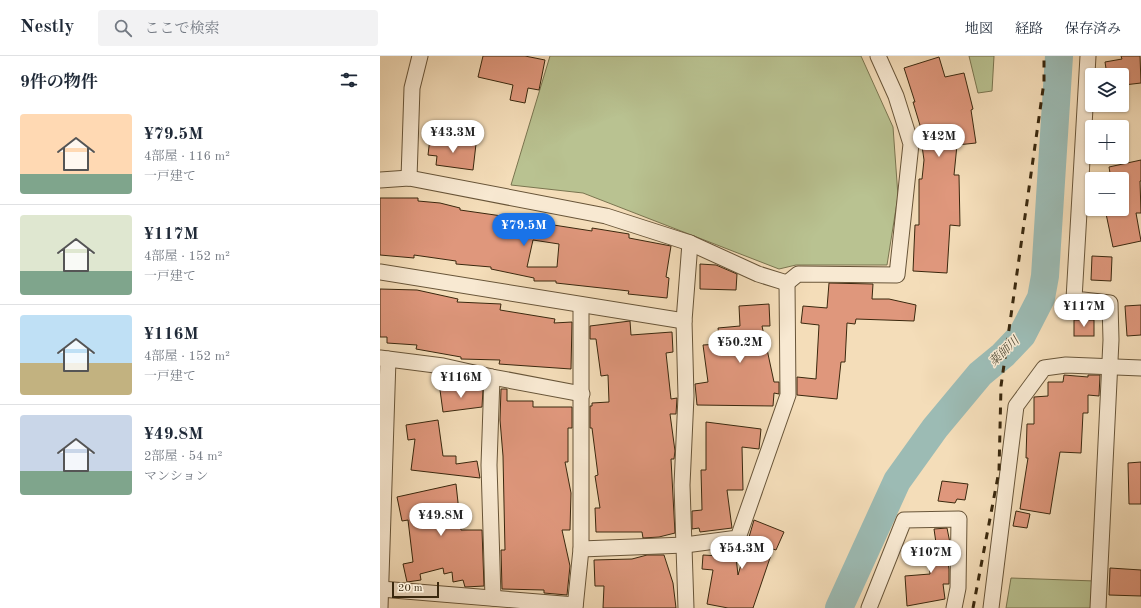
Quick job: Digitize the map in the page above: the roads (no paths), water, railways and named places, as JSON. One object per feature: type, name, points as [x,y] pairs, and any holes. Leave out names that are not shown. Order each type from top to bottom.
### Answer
[{"type":"street","points":[[409,178],[412,88],[420,56]]},
{"type":"street","points":[[787,283],[798,274],[897,275],[911,144],[896,96],[878,56]]},
{"type":"street","points":[[1088,56],[1074,299],[1110,303],[1111,340],[1098,608]]},
{"type":"street","points":[[380,180],[409,178],[606,216],[690,243],[758,274],[787,283]]},
{"type":"street","points":[[686,608],[682,485],[686,396],[684,321],[690,243]]},
{"type":"street","points":[[380,272],[684,321]]},
{"type":"street","points":[[581,548],[685,546],[738,538],[788,395],[787,283]]},
{"type":"street","points":[[381,589],[575,606],[581,548],[581,305]]},
{"type":"street","points":[[380,608],[384,359],[443,366],[582,394]]},
{"type":"street","points":[[991,608],[1016,406],[1044,368],[1066,365],[1109,368],[1141,368]]},
{"type":"street","points":[[492,377],[489,465],[493,598]]},
{"type":"street","points":[[869,608],[904,520],[959,519],[958,588],[954,608]]},
{"type":"waterway","name":"薬師川","points":[[839,608],[897,481],[935,428],[980,374],[1003,355],[1022,335],[1041,298],[1045,276],[1059,56]]},
{"type":"railway","points":[[973,608],[999,471],[1001,386],[1044,82],[1044,56]]}]
